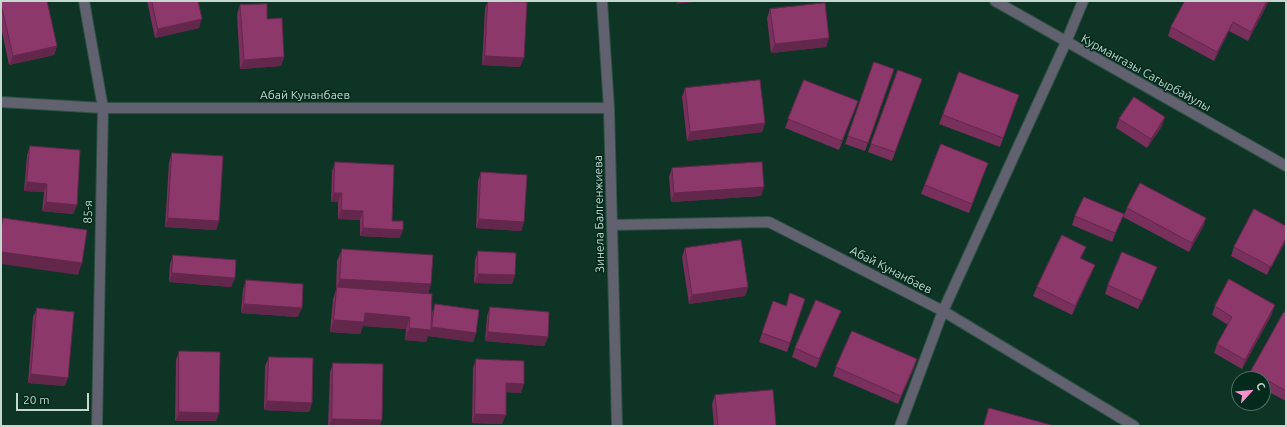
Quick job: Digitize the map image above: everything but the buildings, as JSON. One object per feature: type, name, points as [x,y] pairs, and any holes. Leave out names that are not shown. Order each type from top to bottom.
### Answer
[{"type":"street","name":"85-я","points":[[84,1],[103,108],[97,426]]},
{"type":"street","name":"Зинела Балгенжиева","points":[[602,1],[609,108],[617,426]]},
{"type":"street","name":"Курмангазы Сагырбайулы","points":[[995,1],[1286,166]]},
{"type":"street","points":[[900,426],[943,311],[1066,42],[1083,1]]},
{"type":"street","name":"Абай Кунанбаев","points":[[1,102],[103,108],[609,108]]},
{"type":"street","name":"Абай Кунанбаев","points":[[612,225],[769,222],[943,311],[1134,426]]}]
